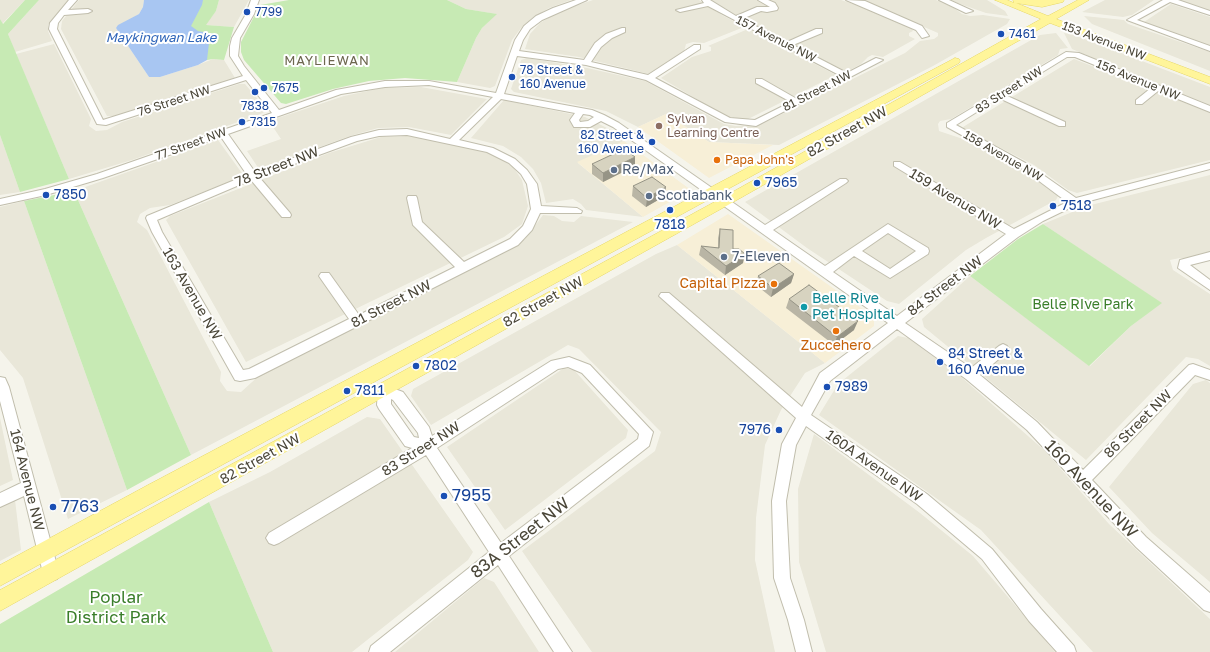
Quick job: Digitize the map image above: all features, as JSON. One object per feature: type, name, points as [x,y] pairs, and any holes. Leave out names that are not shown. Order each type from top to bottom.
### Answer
[{"type":"main road","points":[[992,0],[1013,10],[1018,23]]},
{"type":"main road","name":"153 Avenue NW","points":[[999,0],[1178,63],[1210,76]]},
{"type":"main road","name":"153 Avenue NW","points":[[1012,0],[1100,39],[1210,82]]},
{"type":"main road","points":[[1015,0],[1042,4],[1060,0]]},
{"type":"main road","name":"82 Street NW","points":[[0,601],[724,202],[981,57],[1072,2],[1085,0]]},
{"type":"main road","points":[[1072,2],[1074,14],[1081,22],[1178,63]]},
{"type":"main road","name":"82 Street NW","points":[[0,576],[154,491],[373,375],[1018,23],[1047,16]]},
{"type":"main road","points":[[981,57],[1006,48],[1036,32],[1044,30],[1058,29],[1100,39]]},
{"type":"main road","points":[[373,375],[384,390]]},
{"type":"street","points":[[62,13],[73,0]]},
{"type":"street","points":[[255,0],[250,14],[240,29],[234,46],[237,62],[278,113]]},
{"type":"street","points":[[453,142],[500,95],[514,53],[527,28],[539,18],[583,0]]},
{"type":"street","points":[[736,18],[760,9],[766,10],[774,8],[772,5],[762,0]]},
{"type":"street","points":[[850,0],[862,3],[919,28],[925,36]]},
{"type":"street","points":[[943,0],[969,11]]},
{"type":"street","points":[[1210,14],[1169,0],[1131,20],[1210,49]]},
{"type":"street","points":[[754,1],[760,9]]},
{"type":"street","points":[[680,10],[707,2]]},
{"type":"street","name":"157 Avenue NW","points":[[707,2],[847,76]]},
{"type":"street","points":[[854,8],[862,3]]},
{"type":"street","points":[[62,13],[88,11]]},
{"type":"street","name":"76 Street NW","points":[[62,13],[54,24],[53,29],[100,122],[104,123],[115,120],[248,77]]},
{"type":"street","points":[[586,63],[598,45],[609,36],[622,30]]},
{"type":"street","points":[[787,45],[819,31]]},
{"type":"street","points":[[514,53],[586,63],[649,78],[697,47]]},
{"type":"street","name":"156 Avenue NW","points":[[1066,54],[1076,55],[1210,109]]},
{"type":"street","name":"83 Street NW","points":[[950,125],[1001,96],[1066,54]]},
{"type":"street","name":"81 Street NW","points":[[649,78],[728,120],[756,123],[879,60]]},
{"type":"street","points":[[759,81],[797,102]]},
{"type":"street","name":"160 Avenue NW","points":[[429,83],[581,111],[601,117],[616,125],[709,192],[971,375],[1032,426],[1142,542],[1210,604]]},
{"type":"street","name":"77 Street NW","points":[[0,202],[46,192],[100,176],[339,92],[386,84],[429,83]]},
{"type":"street","points":[[1138,102],[1157,88]]},
{"type":"street","points":[[1001,96],[1062,124]]},
{"type":"street","points":[[581,111],[574,120],[577,125],[590,124],[601,117]]},
{"type":"street","name":"158 Avenue NW","points":[[950,125],[1026,167],[1074,202]]},
{"type":"street","name":"78 Street NW","points":[[152,218],[253,176],[354,139],[379,133],[407,132],[490,150],[512,161],[524,172],[532,184],[536,209]]},
{"type":"street","points":[[222,133],[253,176],[286,215]]},
{"type":"street","name":"159 Avenue NW","points":[[897,164],[1014,234]]},
{"type":"street","name":"84 Street NW","points":[[804,652],[796,620],[782,578],[779,500],[789,444],[825,377],[1014,234],[1039,219],[1074,202],[1210,166]]},
{"type":"street","points":[[765,230],[843,181]]},
{"type":"street","points":[[412,198],[417,223],[463,268]]},
{"type":"street","points":[[536,209],[577,211]]},
{"type":"street","name":"81 Street NW","points":[[235,369],[240,376],[251,374],[514,242],[528,228],[536,209]]},
{"type":"street","name":"163 Avenue NW","points":[[152,218],[157,232],[235,369]]},
{"type":"street","points":[[825,272],[854,250],[888,228],[924,251],[890,274],[854,250]]},
{"type":"street","points":[[1210,256],[1184,263],[1184,268],[1210,286]]},
{"type":"street","points":[[325,276],[357,321]]},
{"type":"street","name":"160A Avenue NW","points":[[665,296],[804,417],[922,499],[986,554],[1035,615],[1068,652]]},
{"type":"street","points":[[971,375],[1003,349]]},
{"type":"street","name":"83 Street NW","points":[[274,538],[428,446],[555,365],[569,362],[586,369],[634,420]]},
{"type":"street","name":"86 Street NW","points":[[1083,479],[1193,369],[1210,376]]},
{"type":"street","name":"164 Avenue NW","points":[[1,386],[51,573]]},
{"type":"street","points":[[384,390],[384,405],[410,442],[428,446],[564,652]]},
{"type":"street","name":"83A Street NW","points":[[377,652],[499,554],[644,442],[646,432],[634,420]]},
{"type":"street","points":[[0,500],[28,486]]},
{"type":"shaded area","points":[[0,0],[25,0],[2,24],[0,19]]},
{"type":"shaded area","points":[[39,0],[69,0],[48,25],[48,31],[52,41],[15,52],[8,34]]},
{"type":"shaded area","points":[[79,0],[144,0],[143,7],[139,14],[116,28],[149,77],[160,77],[213,59],[224,60],[235,78],[116,116],[107,116],[61,29],[62,21]]},
{"type":"shaded area","points":[[219,0],[249,0],[234,27],[205,25],[216,11]]},
{"type":"shaded area","points":[[447,0],[571,0],[549,8],[532,18],[521,28],[512,40],[495,86],[490,88],[457,82],[476,38],[482,28],[496,14],[466,9]]},
{"type":"shaded area","points":[[593,0],[699,0],[744,27],[704,43],[693,42],[686,44],[684,52],[649,74],[579,57],[525,49],[530,34],[540,23],[560,11]]},
{"type":"shaded area","points":[[711,0],[841,0],[872,10],[911,27],[913,31],[909,33],[909,36],[915,39],[883,57],[872,55],[861,64],[846,72],[728,11]]},
{"type":"shaded area","points":[[862,0],[936,0],[954,8],[962,14],[1010,19],[1007,24],[933,66],[779,145],[709,142],[666,114],[638,127],[606,111],[514,92],[511,89],[521,60],[527,58],[587,68],[645,81],[724,124],[736,126],[762,124],[905,53],[920,41],[934,39],[938,36],[938,33]]},
{"type":"shaded area","points":[[949,0],[987,0],[1005,11],[1008,16],[986,13]]},
{"type":"shaded area","points":[[1105,0],[1154,0],[1132,15],[1123,17],[1082,12]]},
{"type":"shaded area","points":[[1179,0],[1210,0],[1210,12],[1184,3]]},
{"type":"shaded area","points":[[1171,4],[1210,17],[1210,46],[1144,22]]},
{"type":"shaded area","points":[[1084,16],[1124,20],[1128,24],[1210,52],[1210,71],[1092,24]]},
{"type":"shaded area","points":[[748,29],[836,75],[748,119],[727,117],[661,78],[692,57],[711,51],[711,47],[708,46]]},
{"type":"shaded area","points":[[1056,33],[1068,48],[1060,49],[1058,55],[951,119],[940,121],[938,124],[939,131],[963,139],[1023,170],[1058,196],[1056,200],[966,250],[899,304],[887,301],[807,248],[745,202],[1040,35]]},
{"type":"shaded area","points":[[1064,33],[1074,35],[1210,87],[1210,106],[1072,49]]},
{"type":"shaded area","points":[[54,44],[91,119],[89,126],[96,131],[107,130],[122,122],[239,84],[245,84],[266,109],[263,113],[132,160],[69,179],[16,54]]},
{"type":"shaded area","points":[[1074,59],[1210,112],[1210,160],[1077,193],[1068,190],[1034,165],[964,129],[963,127]]},
{"type":"shaded area","points":[[421,87],[487,99],[451,135],[409,127],[378,128],[350,136],[259,169],[247,151],[281,139],[269,121],[344,96],[382,88]]},
{"type":"shaded area","points":[[504,100],[585,117],[611,130],[624,141],[578,163],[643,217],[586,210],[581,204],[573,199],[546,203],[541,183],[533,169],[521,157],[503,146],[471,138]]},
{"type":"shaded area","points":[[666,114],[709,142],[773,145],[709,178],[638,127]]},
{"type":"shaded area","points":[[0,135],[20,192],[0,195]]},
{"type":"shaded area","points":[[409,136],[471,148],[494,155],[513,167],[522,180],[528,206],[522,224],[504,237],[246,362],[166,220],[170,216],[329,153],[381,137]]},
{"type":"shaded area","points":[[218,140],[244,176],[170,205],[150,208],[140,214],[137,222],[147,230],[221,372],[220,381],[227,391],[241,392],[262,373],[525,239],[543,215],[554,216],[562,221],[574,222],[581,216],[633,222],[191,455],[74,191]]},
{"type":"shaded area","points":[[624,141],[691,190],[643,217],[577,162]]},
{"type":"shaded area","points":[[1210,175],[1210,252],[1189,258],[1170,260],[1173,270],[1210,294],[1210,366],[1198,359],[1186,357],[1086,460],[924,327],[922,319],[970,276],[1090,366],[1131,326],[1161,303],[1043,224],[1087,206]]},
{"type":"shaded area","points":[[24,201],[127,490],[68,519],[23,378],[0,350],[0,207]]},
{"type":"shaded area","points":[[728,214],[874,317],[874,326],[825,363],[677,245]]},
{"type":"shaded area","points":[[677,245],[825,363],[805,373],[781,410],[765,445],[756,518],[755,560],[775,652],[592,652],[522,551],[655,451],[661,432],[579,349],[568,345],[431,425],[411,396],[413,389],[656,254]]},
{"type":"shaded area","points":[[898,336],[908,338],[960,376],[1045,451],[1109,524],[1210,619],[1210,652],[1093,652],[981,530],[819,415],[838,384]]},
{"type":"shaded area","points":[[564,368],[574,370],[628,430],[626,438],[505,530],[447,447]]},
{"type":"shaded area","points":[[1206,380],[1210,383],[1210,582],[1152,533],[1109,487],[1193,384]]},
{"type":"shaded area","points":[[367,417],[380,419],[473,552],[468,560],[352,652],[273,652],[209,502],[270,472]]},
{"type":"shaded area","points":[[0,418],[13,480],[0,486]]},
{"type":"shaded area","points":[[814,434],[920,513],[973,556],[1055,652],[826,652],[799,562],[798,489]]},
{"type":"shaded area","points":[[15,500],[21,550],[0,561],[0,507]]},
{"type":"shaded area","points":[[484,578],[494,582],[539,652],[395,652]]},
{"type":"green space","points":[[25,0],[39,0],[8,34],[69,179],[20,192],[0,135],[0,19],[3,24]]},
{"type":"green space","points":[[191,0],[219,0],[216,11],[206,25],[234,27],[224,60],[207,60],[202,39],[187,30]]},
{"type":"green space","points":[[289,0],[447,0],[466,9],[497,14],[482,28],[476,38],[457,82],[405,78],[369,81],[333,89],[286,104],[281,103],[244,60],[241,52],[241,42],[260,5]]},
{"type":"green space","points":[[74,191],[191,455],[127,490],[24,201]]},
{"type":"green space","name":"Belle RIve Park","points":[[1043,224],[1162,303],[1131,326],[1089,366],[970,276],[1018,239]]},
{"type":"green space","name":"Poplar District Park","points":[[209,502],[273,652],[0,652],[0,624]]},
{"type":"water","name":"Maykingwan Lake","points":[[144,0],[203,0],[191,26],[198,31],[213,34],[209,43],[207,60],[198,65],[160,77],[149,77],[116,28],[118,25],[139,14],[143,7]]},
{"type":"building","points":[[624,149],[635,157],[603,173],[592,164]]},
{"type":"building","points":[[652,177],[666,187],[647,198],[633,186]]},
{"type":"building","points":[[720,229],[733,230],[733,249],[739,249],[745,254],[726,266],[701,246],[719,248]]},
{"type":"building","points":[[779,263],[794,274],[773,288],[758,276]]},
{"type":"building","points":[[809,285],[858,321],[837,337],[789,299]]},
{"type":"place","name":"7799","points":[[247,12]]},
{"type":"place","name":"7461","points":[[1001,34]]},
{"type":"place","name":"78 Street & 160 Avenue","points":[[512,77]]},
{"type":"place","name":"7675","points":[[264,88]]},
{"type":"place","name":"7838","points":[[255,92]]},
{"type":"place","name":"7315","points":[[242,122]]},
{"type":"place","name":"Sylvan Learning Centre","points":[[659,126]]},
{"type":"place","name":"82 Street & 160 Avenue","points":[[652,142]]},
{"type":"place","name":"Papa John's","points":[[717,160]]},
{"type":"place","name":"Re/Max","points":[[614,170]]},
{"type":"place","name":"7965","points":[[757,183]]},
{"type":"place","name":"7850","points":[[46,195]]},
{"type":"place","name":"Scotiabank","points":[[649,196]]},
{"type":"place","name":"7518","points":[[1053,206]]},
{"type":"place","name":"7818","points":[[670,210]]},
{"type":"place","name":"7-Eleven","points":[[724,257]]},
{"type":"place","name":"Capital Pizza","points":[[774,284]]},
{"type":"place","name":"Belle Rive Pet Hospital","points":[[804,307]]},
{"type":"place","name":"Zuccehero","points":[[836,331]]},
{"type":"place","name":"84 Street & 160 Avenue","points":[[940,362]]},
{"type":"place","name":"7802","points":[[416,366]]},
{"type":"place","name":"7989","points":[[827,387]]},
{"type":"place","name":"7811","points":[[347,391]]},
{"type":"place","name":"7976","points":[[779,430]]},
{"type":"place","name":"7955","points":[[444,496]]},
{"type":"place","name":"7763","points":[[53,507]]},
{"type":"district","name":"MAYLIEWAN","points":[[327,61]]}]
